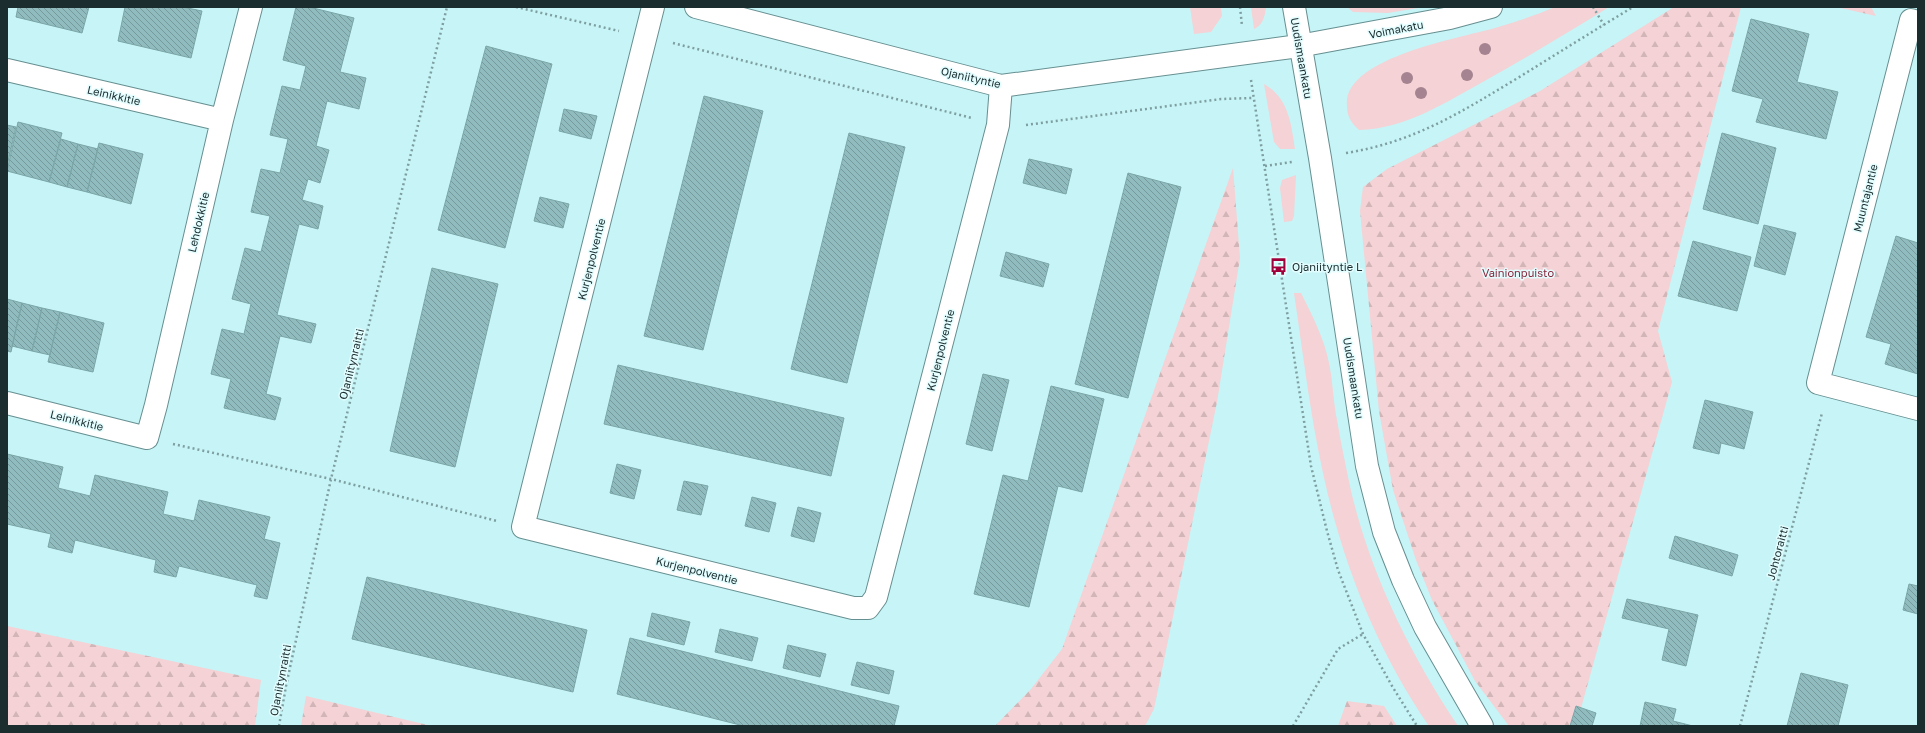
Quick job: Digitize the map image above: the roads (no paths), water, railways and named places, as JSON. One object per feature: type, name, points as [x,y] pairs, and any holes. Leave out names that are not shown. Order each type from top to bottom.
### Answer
[{"type":"street","name":"Lehdokkitie","points":[[147,438],[222,120],[251,7]]},
{"type":"street","name":"Kurjenpolventie","points":[[653,7],[523,527],[853,608],[868,608],[876,597],[998,125],[1001,86]]},
{"type":"street","name":"Ojaniityntie","points":[[696,7],[1001,86],[1299,46]]},
{"type":"street","name":"Uudismaankatu","points":[[1294,7],[1299,46],[1320,158],[1367,466],[1384,532],[1403,580],[1425,627],[1482,726]]},
{"type":"street","name":"Voimakatu","points":[[1299,46],[1450,18],[1491,7]]},
{"type":"street","name":"Muuntajantie","points":[[1918,22],[1911,20],[1818,383],[1918,409]]},
{"type":"street","name":"Leinikkitie","points":[[7,70],[222,120]]},
{"type":"street","name":"Leinikkitie","points":[[7,403],[147,438]]},
{"type":"place","name":"Ojaniityntie L","points":[[1279,266]]},
{"type":"park label","name":"Vainionpuisto","points":[[1518,272]]}]
